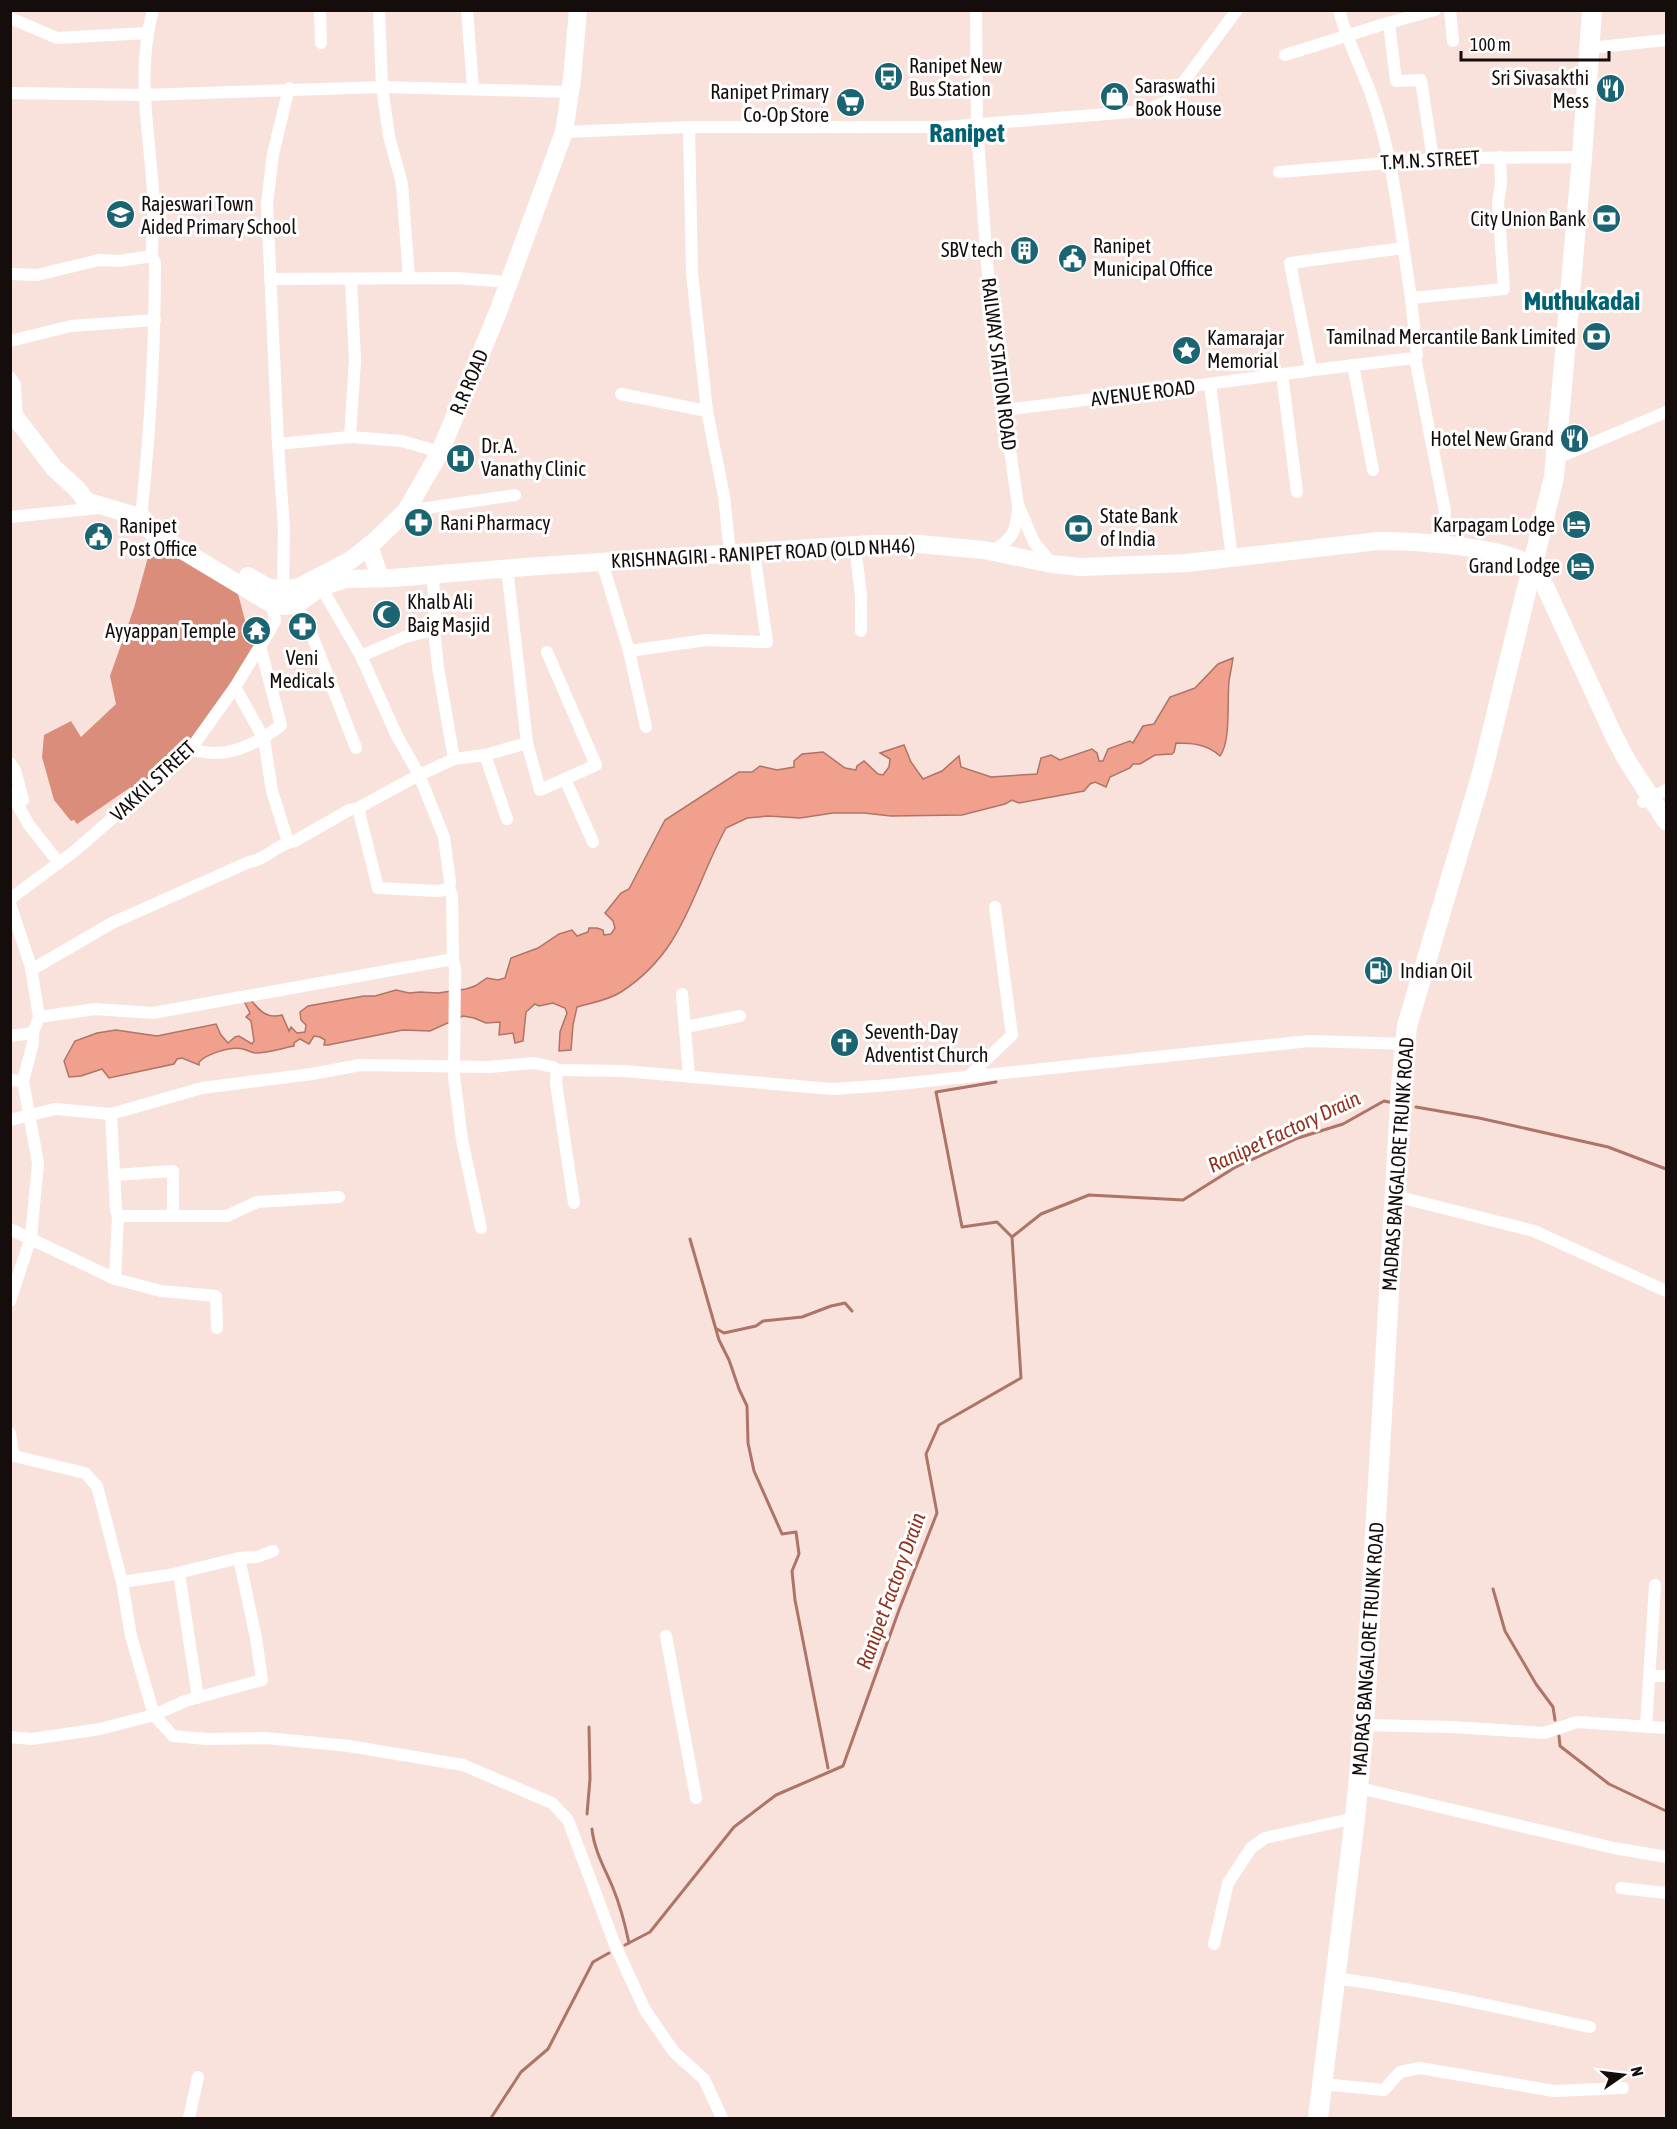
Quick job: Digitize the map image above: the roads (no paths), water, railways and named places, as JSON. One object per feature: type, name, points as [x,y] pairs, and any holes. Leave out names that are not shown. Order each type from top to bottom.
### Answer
[{"type":"highway","name":"MADRAS BANGALORE TRUNK ROAD","points":[[1318,2118],[1340,1979],[1360,1819],[1368,1725],[1409,1044],[1407,1026],[1482,773],[1535,581],[1552,484],[1560,457],[1593,73],[1592,10]]},
{"type":"highway","name":"MADRAS BANGALORE TRUNK ROAD","points":[[1593,73],[1599,47],[1602,10]]},
{"type":"highway","points":[[1360,1819],[1368,1790],[1368,1725]]},
{"type":"highway","points":[[1329,2118],[1340,1979]]},
{"type":"main road","name":"R.R ROAD","points":[[277,597],[351,560],[369,545],[406,511],[440,452],[509,282],[564,132],[577,10]]},
{"type":"main road","points":[[12,417],[54,468],[77,489],[86,501],[146,522],[267,587],[283,606],[296,605],[321,587],[346,579],[380,579],[369,545]]},
{"type":"main road","name":"KRISHNAGIRI - RANIPET ROAD (OLD NH46)","points":[[380,579],[602,561],[855,545],[920,544],[993,551],[1052,564],[1080,567],[1187,563],[1378,541],[1408,541],[1503,554],[1535,581]]},
{"type":"main road","points":[[1535,581],[1626,759],[1653,797],[1666,821]]},
{"type":"main road","points":[[1653,797],[1666,837]]},
{"type":"street","points":[[146,522],[155,320],[155,263],[152,256],[153,192],[143,95],[147,33],[153,10]]},
{"type":"street","points":[[320,10],[321,43]]},
{"type":"street","points":[[379,10],[382,87],[389,136],[402,184],[409,278]]},
{"type":"street","points":[[467,10],[473,88]]},
{"type":"street","name":"RAILWAY STATION ROAD","points":[[976,10],[977,125],[987,265],[1004,410],[1018,505],[1034,542],[1052,564]]},
{"type":"street","points":[[564,132],[689,127],[977,125],[1144,111],[1170,100],[1237,10]]},
{"type":"street","points":[[1339,10],[1345,36],[1373,100],[1389,162],[1411,298],[1417,355],[1415,358],[1445,511],[1443,544]]},
{"type":"street","points":[[1285,55],[1435,10]]},
{"type":"street","points":[[1450,10],[1454,41]]},
{"type":"street","points":[[10,18],[57,38],[147,33]]},
{"type":"street","points":[[1389,23],[1396,81],[1421,80],[1433,159]]},
{"type":"street","points":[[1599,47],[1666,40]]},
{"type":"street","points":[[10,93],[143,95],[289,88],[473,88],[570,83]]},
{"type":"street","name":"VAKKIL STREET","points":[[10,898],[59,863],[121,812],[190,750],[235,687],[275,621],[284,528],[267,204],[273,154],[289,88]]},
{"type":"street","points":[[689,127],[692,273],[707,411],[724,496],[730,553]]},
{"type":"street","points":[[1411,298],[1504,289],[1498,202],[1501,184],[1500,157]]},
{"type":"street","name":"T.M.N. STREET","points":[[1279,172],[1433,159],[1500,157],[1586,159]]},
{"type":"street","points":[[1311,369],[1290,263],[1403,248]]},
{"type":"street","points":[[10,274],[37,275],[99,260],[118,261],[152,256]]},
{"type":"street","points":[[270,279],[456,278],[509,282]]},
{"type":"street","points":[[350,437],[355,361],[351,279]]},
{"type":"street","points":[[10,341],[71,326],[155,320]]},
{"type":"street","name":"AVENUE ROAD","points":[[1004,410],[1311,369],[1415,358]]},
{"type":"street","points":[[1353,364],[1373,470]]},
{"type":"street","points":[[1282,374],[1297,492]]},
{"type":"street","points":[[10,377],[15,385],[12,417]]},
{"type":"street","points":[[1210,384],[1232,558]]},
{"type":"street","points":[[621,394],[707,411]]},
{"type":"street","points":[[1560,457],[1666,412]]},
{"type":"street","points":[[278,444],[350,437],[402,441],[440,452]]},
{"type":"street","points":[[406,511],[515,495]]},
{"type":"street","points":[[993,551],[1012,537],[1016,527],[1018,505]]},
{"type":"street","points":[[10,517],[108,507]]},
{"type":"street","points":[[855,545],[861,596],[861,631]]},
{"type":"street","points":[[629,651],[706,640],[766,642],[754,552]]},
{"type":"street","points":[[602,561],[629,651],[646,727]]},
{"type":"street","points":[[507,568],[527,743],[540,790],[596,765],[547,652]]},
{"type":"street","points":[[433,575],[434,630],[438,667],[454,759]]},
{"type":"street","points":[[321,587],[361,656],[396,734],[420,775],[444,837],[449,889],[452,895],[455,969],[456,1065],[454,1076],[462,1140],[481,1228]]},
{"type":"street","points":[[296,605],[308,625],[356,748]]},
{"type":"street","points":[[361,656],[405,637],[434,630]]},
{"type":"street","points":[[190,750],[216,753],[252,745],[264,739],[281,725],[260,646]]},
{"type":"street","points":[[235,687],[264,739],[272,791],[288,842]]},
{"type":"street","points":[[32,970],[112,923],[249,862],[256,861],[350,810],[454,759],[485,755],[527,743]]},
{"type":"street","points":[[485,755],[507,819]]},
{"type":"street","points":[[10,763],[15,770],[23,800]]},
{"type":"street","points":[[565,779],[593,842]]},
{"type":"street","points":[[10,791],[29,825],[59,863]]},
{"type":"street","points":[[358,808],[378,888],[438,891],[449,889]]},
{"type":"street","points":[[10,904],[32,970],[39,1017],[33,1033],[33,1043],[17,1081],[30,1116],[38,1162],[31,1237],[10,1301]]},
{"type":"street","points":[[968,1077],[1012,1035],[995,907]]},
{"type":"street","points":[[39,1017],[95,1010],[153,1013],[453,959]]},
{"type":"street","points":[[682,994],[689,1076]]},
{"type":"street","points":[[686,1027],[740,1016]]},
{"type":"street","points":[[10,1036],[33,1033]]},
{"type":"street","points":[[10,1120],[55,1110],[111,1113],[202,1088],[312,1074],[360,1065],[489,1067],[534,1063],[557,1070],[623,1071],[833,1089],[1310,1041],[1409,1044]]},
{"type":"street","points":[[557,1070],[556,1083],[574,1203]]},
{"type":"street","points":[[111,1113],[118,1216],[115,1279]]},
{"type":"street","points":[[114,1175],[173,1171],[173,1216]]},
{"type":"street","points":[[118,1216],[227,1216],[257,1202],[339,1197]]},
{"type":"street","points":[[1399,1197],[1534,1232],[1666,1291]]},
{"type":"street","points":[[10,1229],[31,1237],[115,1279],[161,1291],[216,1296],[217,1328]]},
{"type":"street","points":[[10,1433],[12,1455],[85,1473],[98,1486],[122,1582],[131,1636],[154,1715],[173,1736],[207,1739],[266,1738],[349,1746],[464,1765],[552,1803],[568,1820],[615,1945],[645,2010],[674,2052],[704,2079],[722,2118]]},
{"type":"street","points":[[122,1582],[179,1573],[233,1558],[257,1557],[273,1551]]},
{"type":"street","points":[[10,1737],[31,1739],[100,1730],[154,1715],[185,1701],[262,1680],[256,1638],[239,1558]]},
{"type":"street","points":[[179,1573],[198,1698]]},
{"type":"street","points":[[1646,1727],[1655,1585]]},
{"type":"street","points":[[666,1636],[696,1798]]},
{"type":"street","points":[[1650,1676],[1666,1676]]},
{"type":"street","points":[[1368,1725],[1544,1732],[1577,1722],[1666,1728]]},
{"type":"street","points":[[1368,1790],[1614,1848],[1666,1857]]},
{"type":"street","points":[[1214,1944],[1228,1883],[1251,1848],[1265,1838],[1360,1819]]},
{"type":"street","points":[[1621,1888],[1666,1893]]},
{"type":"street","points":[[1340,1979],[1444,1995],[1590,2026]]},
{"type":"street","points":[[1332,2085],[1384,2090],[1400,2072],[1420,2068],[1554,2091],[1623,2088]]},
{"type":"street","points":[[189,2118],[198,2077]]},
{"type":"waterway","points":[[996,1082],[936,1092],[962,1227],[997,1222],[1012,1237]]},
{"type":"waterway","name":"Ranipet Factory Drain","points":[[625,1945],[650,1932],[734,1827],[776,1795],[843,1766],[899,1610],[937,1513],[926,1454],[939,1425],[1021,1378],[1012,1237],[1041,1214],[1089,1195],[1183,1200],[1234,1168],[1298,1138],[1343,1124],[1384,1101],[1389,1102]]},
{"type":"waterway","name":"Ranipet Factory Drain","points":[[1416,1107],[1479,1118],[1608,1147],[1666,1169]]},
{"type":"waterway","points":[[690,1239],[719,1340],[747,1406],[748,1443],[754,1471],[782,1534],[796,1532],[799,1554],[792,1571],[795,1600],[828,1768]]},
{"type":"waterway","points":[[717,1329],[724,1333],[756,1326],[763,1321],[802,1317],[845,1303],[852,1311]]},
{"type":"waterway","points":[[1493,1589],[1505,1631],[1536,1684],[1553,1707],[1555,1720]]},
{"type":"waterway","points":[[587,1814],[590,1779],[589,1727]]},
{"type":"waterway","points":[[1559,1736],[1560,1746],[1609,1784],[1666,1811]]},
{"type":"waterway","points":[[592,1829],[597,1852],[618,1901],[629,1943]]},
{"type":"waterway","name":"Ranipet Factory Drain","points":[[491,2118],[521,2072],[548,2049],[593,1962],[609,1953]]},
{"type":"place","name":"Ranipet New Bus Station","points":[[888,77]]},
{"type":"place","name":"Sri Sivasakthi Mess","points":[[1610,89]]},
{"type":"place","name":"Saraswathi Book House","points":[[1114,97]]},
{"type":"place","name":"Ranipet Primary Co-Op Store","points":[[850,103]]},
{"type":"place","name":"Rajeswari Town Aided Primary School","points":[[120,215]]},
{"type":"place","name":"City Union Bank","points":[[1607,219]]},
{"type":"place","name":"SBV tech","points":[[1024,250]]},
{"type":"place","name":"Ranipet Municipal Office","points":[[1072,258]]},
{"type":"place","name":"Tamilnad Mercantile Bank Limited","points":[[1597,337]]},
{"type":"place","name":"Kamarajar Memorial","points":[[1186,350]]},
{"type":"place","name":"Hotel New Grand","points":[[1575,439]]},
{"type":"place","name":"Dr. A. Vanathy Clinic","points":[[460,458]]},
{"type":"place","name":"Rani Pharmacy","points":[[419,523]]},
{"type":"place","name":"Karpagam Lodge","points":[[1576,525]]},
{"type":"place","name":"State Bank of India","points":[[1079,528]]},
{"type":"place","name":"Ranipet Post Office","points":[[98,537]]},
{"type":"place","name":"Grand Lodge","points":[[1581,566]]},
{"type":"place","name":"Khalb Ali Baig Masjid","points":[[386,614]]},
{"type":"place","name":"Veni Medicals","points":[[302,627]]},
{"type":"place","name":"Ayyappan Temple","points":[[257,631]]},
{"type":"place","name":"Indian Oil","points":[[1379,971]]},
{"type":"place","name":"Seventh-Day Adventist Church","points":[[844,1043]]},
{"type":"district","name":"Ranipet","points":[[967,133]]},
{"type":"district","name":"Muthukadai","points":[[1582,301]]}]
